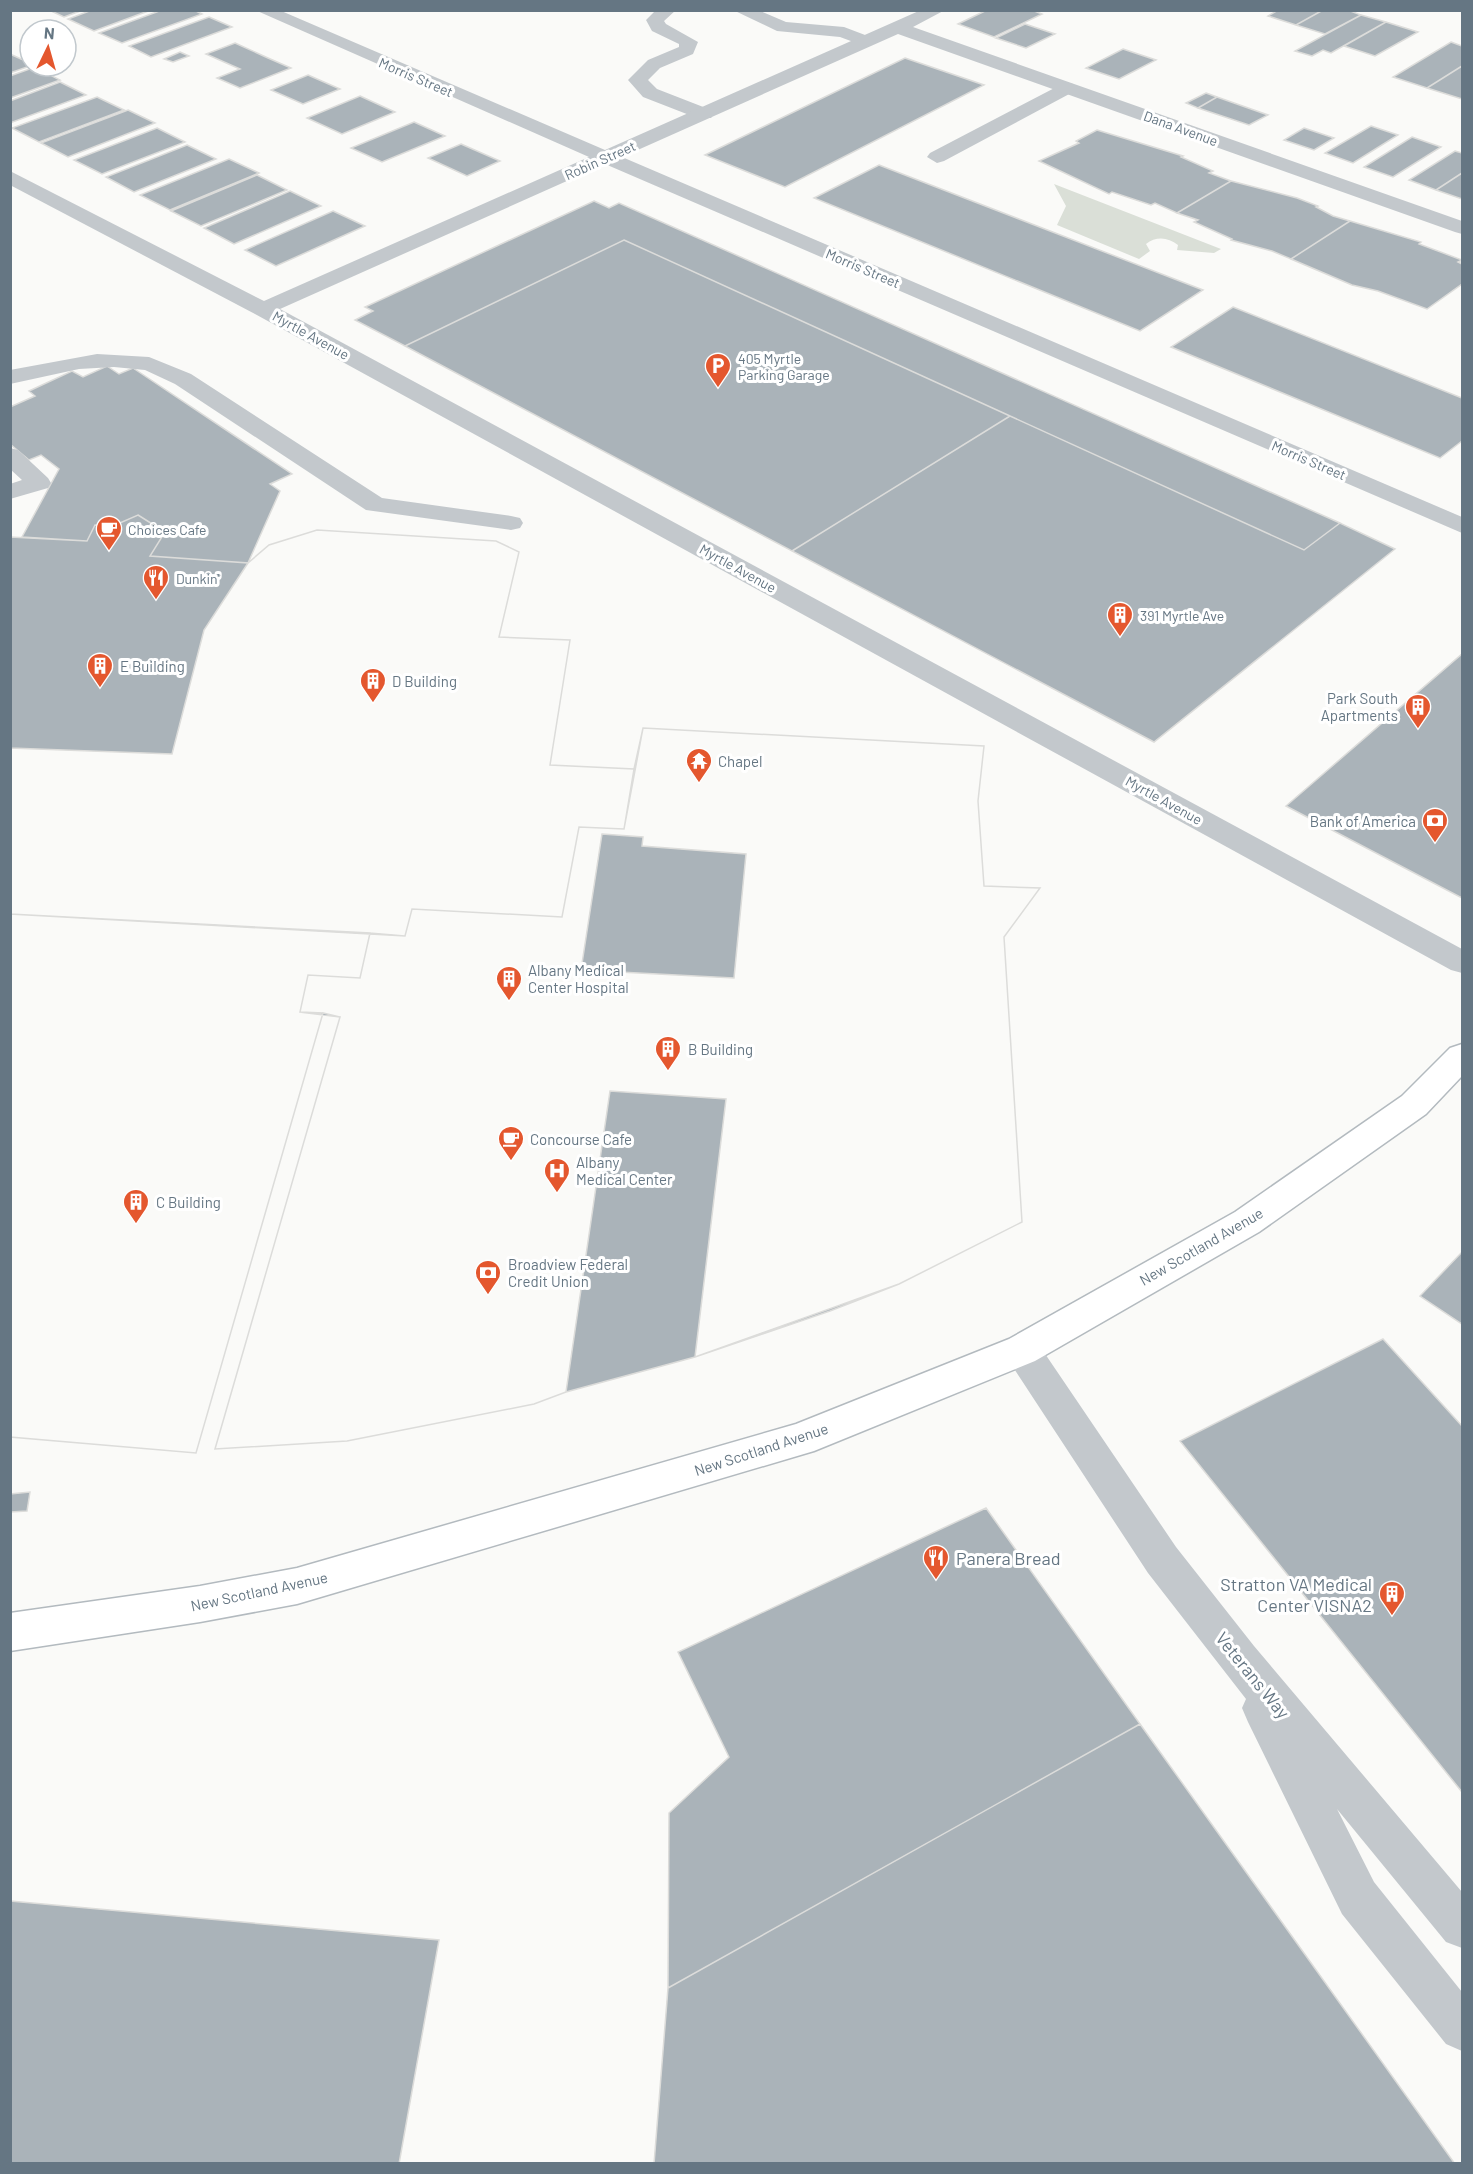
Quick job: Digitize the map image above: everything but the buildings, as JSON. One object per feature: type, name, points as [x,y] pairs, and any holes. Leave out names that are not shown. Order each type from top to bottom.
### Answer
[{"type":"street","name":"Morris Street","points":[[263,10],[1462,526]]},
{"type":"street","points":[[741,10],[783,27],[820,28],[844,32],[867,42]]},
{"type":"street","name":"Robin Street","points":[[263,309],[937,10]]},
{"type":"street","points":[[668,11],[655,20],[658,27],[689,42],[687,50],[654,64],[637,80],[650,93],[704,114]]},
{"type":"street","name":"Dana Avenue","points":[[899,28],[1462,228]]},
{"type":"street","points":[[937,157],[1066,88]]},
{"type":"street","name":"Myrtle Avenue","points":[[10,177],[263,309],[1462,962]]},
{"type":"street","points":[[10,377],[66,365],[115,360],[150,364],[183,379],[375,505],[511,523]]},
{"type":"street","points":[[10,455],[39,483],[10,492]]},
{"type":"street","name":"New Scotland Avenue","points":[[10,1632],[200,1604],[297,1586],[801,1439],[1022,1350],[1247,1222],[1414,1105],[1462,1056]]},
{"type":"street","name":"Veterans Way","points":[[1022,1350],[1162,1560],[1239,1660],[1462,1926]]},
{"type":"street","points":[[1239,1660],[1358,1898],[1462,2028]]},
{"type":"shaded area","points":[[1054,184],[1221,249],[1214,253],[1177,250],[1178,245],[1174,242],[1158,239],[1146,244],[1150,251],[1139,259],[1057,225],[1066,206]]},
{"type":"place","name":"405 Myrtle Parking Garage","points":[[718,389]]},
{"type":"place","name":"Choices Cafe","points":[[109,552]]},
{"type":"place","name":"Dunkin'","points":[[156,601]]},
{"type":"place","name":"391 Myrtle Ave","points":[[1120,638]]},
{"type":"place","name":"E Building","points":[[100,689]]},
{"type":"place","name":"D Building","points":[[373,704]]},
{"type":"place","name":"Park South Apartments","points":[[1418,730]]},
{"type":"place","name":"Chapel","points":[[699,784]]},
{"type":"place","name":"Bank of America","points":[[1435,844]]},
{"type":"place","name":"Albany Medical Center Hospital","points":[[509,1002]]},
{"type":"place","name":"B Building","points":[[668,1072]]},
{"type":"place","name":"Concourse Cafe","points":[[511,1162]]},
{"type":"place","name":"Albany Medical Center","points":[[557,1194]]},
{"type":"place","name":"C Building","points":[[136,1225]]},
{"type":"place","name":"Broadview Federal Credit Union","points":[[488,1296]]},
{"type":"place","name":"Panera Bread","points":[[936,1581]]},
{"type":"place","name":"Stratton VA Medical Center VISNA2","points":[[1392,1617]]}]
